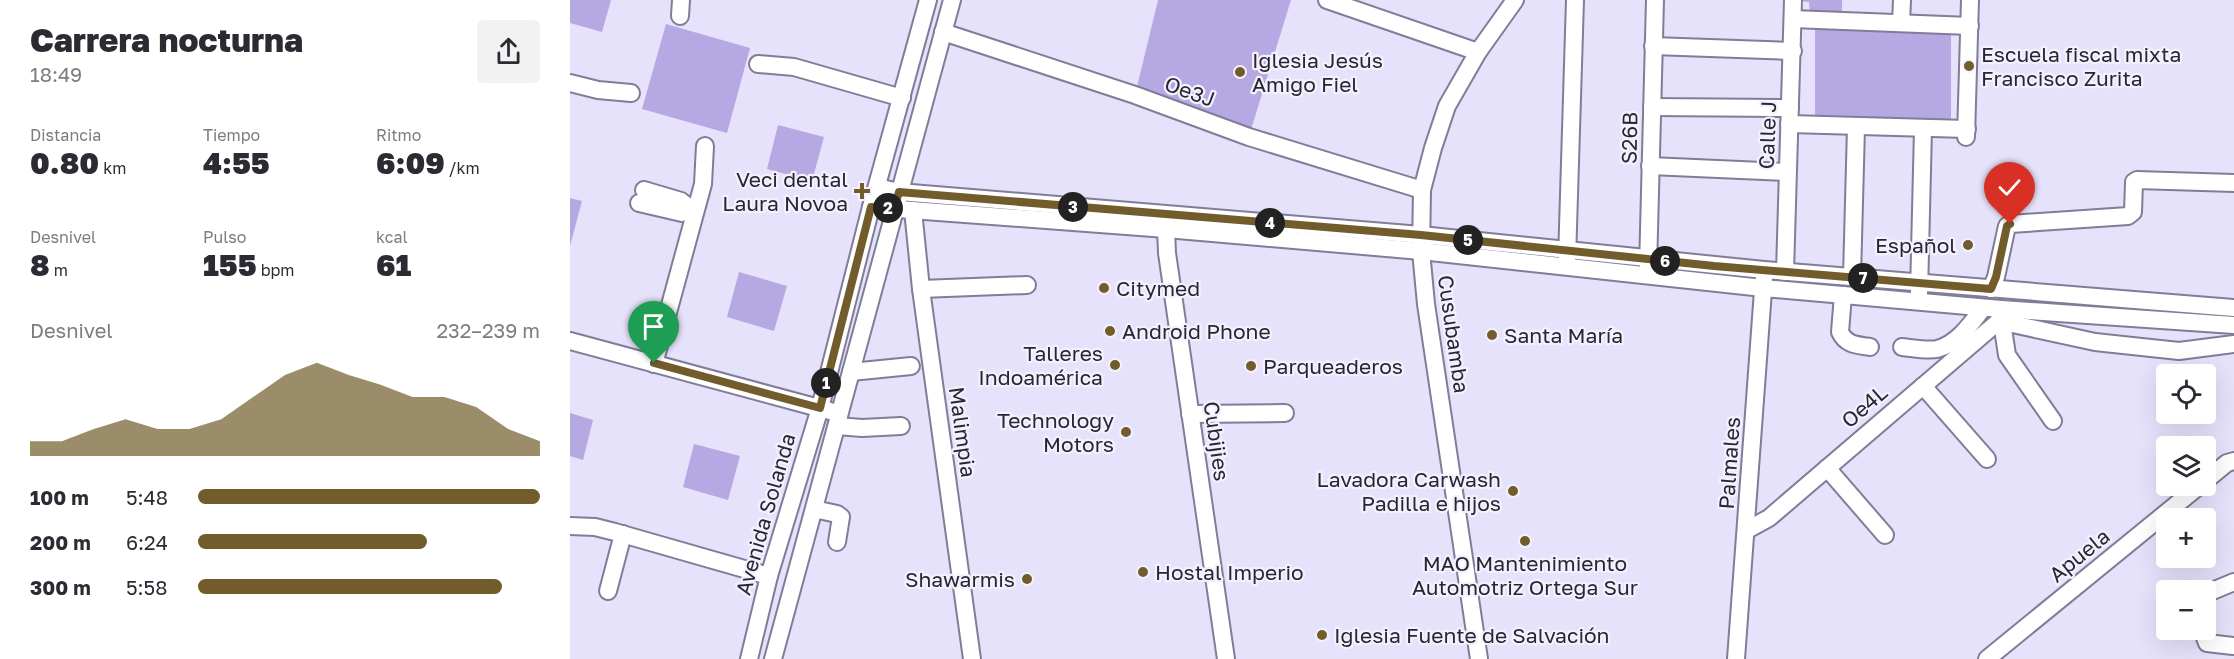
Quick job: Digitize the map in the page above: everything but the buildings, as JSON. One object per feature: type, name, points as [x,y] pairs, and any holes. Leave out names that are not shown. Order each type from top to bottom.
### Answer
[{"type":"street","name":"Avenida Solanda","points":[[749,659],[769,576],[820,408],[876,187],[928,0]]},
{"type":"street","points":[[773,659],[952,0]]},
{"type":"street","points":[[1327,0],[1478,52]]},
{"type":"street","name":"Cusubamba","points":[[1479,659],[1426,304],[1421,243],[1422,190],[1447,106],[1478,52],[1515,0]]},
{"type":"street","points":[[1566,268],[1575,0]]},
{"type":"street","name":"S26B","points":[[1648,268],[1654,0]]},
{"type":"street","name":"Calle J","points":[[1785,272],[1793,0]]},
{"type":"street","points":[[1901,23],[1902,0]]},
{"type":"street","points":[[1652,107],[1790,116],[1856,127],[1967,133],[1970,0]]},
{"type":"street","points":[[1793,19],[1970,26]]},
{"type":"street","name":"Oe3J","points":[[943,32],[1135,95],[1249,136],[1422,190]]},
{"type":"street","points":[[1653,46],[1793,51]]},
{"type":"street","points":[[758,64],[794,67],[902,98]]},
{"type":"street","points":[[570,83],[598,90],[631,93]]},
{"type":"street","points":[[1852,277],[1856,127]]},
{"type":"street","points":[[1918,302],[1923,129]]},
{"type":"street","points":[[654,363],[691,209],[705,170],[705,146]]},
{"type":"street","points":[[1650,166],[1787,172]]},
{"type":"street","points":[[1991,289],[1996,277],[2007,226],[2010,224],[2128,216],[2133,212],[2134,182],[2137,180],[2234,183]]},
{"type":"street","points":[[876,187],[899,192],[1421,243],[1566,268],[1764,270],[2234,308]]},
{"type":"street","points":[[642,196],[681,201],[691,209]]},
{"type":"street","points":[[871,207],[1166,229],[1568,250],[1648,268],[1763,288],[1983,308],[2000,317],[2095,342],[2179,351],[2234,344]]},
{"type":"street","name":"Malimpia","points":[[913,210],[921,289],[972,659]]},
{"type":"street","name":"Cubijies","points":[[1166,229],[1167,253],[1226,659]]},
{"type":"street","name":"Palmales","points":[[1736,659],[1764,270]]},
{"type":"street","points":[[921,289],[1027,285]]},
{"type":"street","points":[[1843,296],[1840,332],[1842,337],[1847,343],[1870,347]]},
{"type":"street","points":[[1902,347],[1937,349],[1952,342],[1983,308]]},
{"type":"street","points":[[2000,317],[2234,325]]},
{"type":"street","points":[[2000,317],[2007,355],[2053,421]]},
{"type":"street","name":"Oe4L","points":[[1747,530],[1769,518],[2000,317]]},
{"type":"street","points":[[2179,351],[2205,323]]},
{"type":"street","points":[[570,341],[820,408],[838,420],[862,428],[900,426]]},
{"type":"street","points":[[851,372],[911,366]]},
{"type":"street","points":[[1923,386],[1987,459]]},
{"type":"street","points":[[1190,414],[1285,413]]},
{"type":"street","points":[[2216,472],[2227,463],[2234,461]]},
{"type":"street","points":[[1827,468],[1885,535]]},
{"type":"street","name":"Apuela","points":[[1987,659],[2187,496]]},
{"type":"street","points":[[814,509],[837,513],[841,517],[837,542]]},
{"type":"street","points":[[570,526],[595,527],[623,534],[769,576]]},
{"type":"street","points":[[608,591],[623,534]]},
{"type":"street","points":[[2216,589],[2234,582]]},
{"type":"street","points":[[2233,659],[2234,634]]},
{"type":"street","points":[[2206,640],[2207,643],[2234,646]]},
{"type":"shaded area","points":[[570,0],[611,0],[602,32],[570,23]]},
{"type":"shaded area","points":[[1158,0],[1291,0],[1249,136],[1135,95]]},
{"type":"shaded area","points":[[1785,0],[1842,0],[1842,16],[1810,14],[1809,2]]},
{"type":"shaded area","points":[[666,24],[750,48],[727,133],[642,109]]},
{"type":"shaded area","points":[[1815,25],[1951,29],[1951,122],[1815,117]]},
{"type":"shaded area","points":[[778,125],[824,137],[812,181],[767,169]]},
{"type":"shaded area","points":[[570,198],[582,201],[570,246]]},
{"type":"shaded area","points":[[739,272],[787,286],[774,331],[727,317]]},
{"type":"shaded area","points":[[570,413],[593,420],[583,460],[570,456]]},
{"type":"shaded area","points":[[694,444],[740,456],[728,500],[683,487]]},
{"type":"place","name":"Escuela fiscal mixta Francisco Zurita","points":[[1969,66]]},
{"type":"place","name":"Iglesia Jesús Amigo Fiel","points":[[1240,72]]},
{"type":"place","name":"Veci dental Laura Novoa","points":[[862,191]]},
{"type":"place","name":"Español","points":[[1968,245]]},
{"type":"place","name":"Citymed","points":[[1104,288]]},
{"type":"place","name":"Android Phone","points":[[1110,331]]},
{"type":"place","name":"Santa María","points":[[1492,335]]},
{"type":"place","name":"Talleres Indoamérica","points":[[1115,365]]},
{"type":"place","name":"Parqueaderos","points":[[1251,366]]},
{"type":"place","name":"Technology Motors","points":[[1126,432]]},
{"type":"place","name":"Lavadora Carwash Padilla e hijos","points":[[1513,491]]},
{"type":"place","name":"MAO Mantenimiento Automotriz Ortega Sur","points":[[1525,541]]},
{"type":"place","name":"Hostal Imperio","points":[[1143,572]]},
{"type":"place","name":"Shawarmis","points":[[1027,579]]},
{"type":"place","name":"Iglesia Fuente de Salvación","points":[[1322,635]]},
{"type":"route","points":[[654,363],[820,408],[871,207],[894,208],[899,192],[1421,235],[1714,266],[1991,289],[1996,277],[2007,226],[2010,224]]}]
